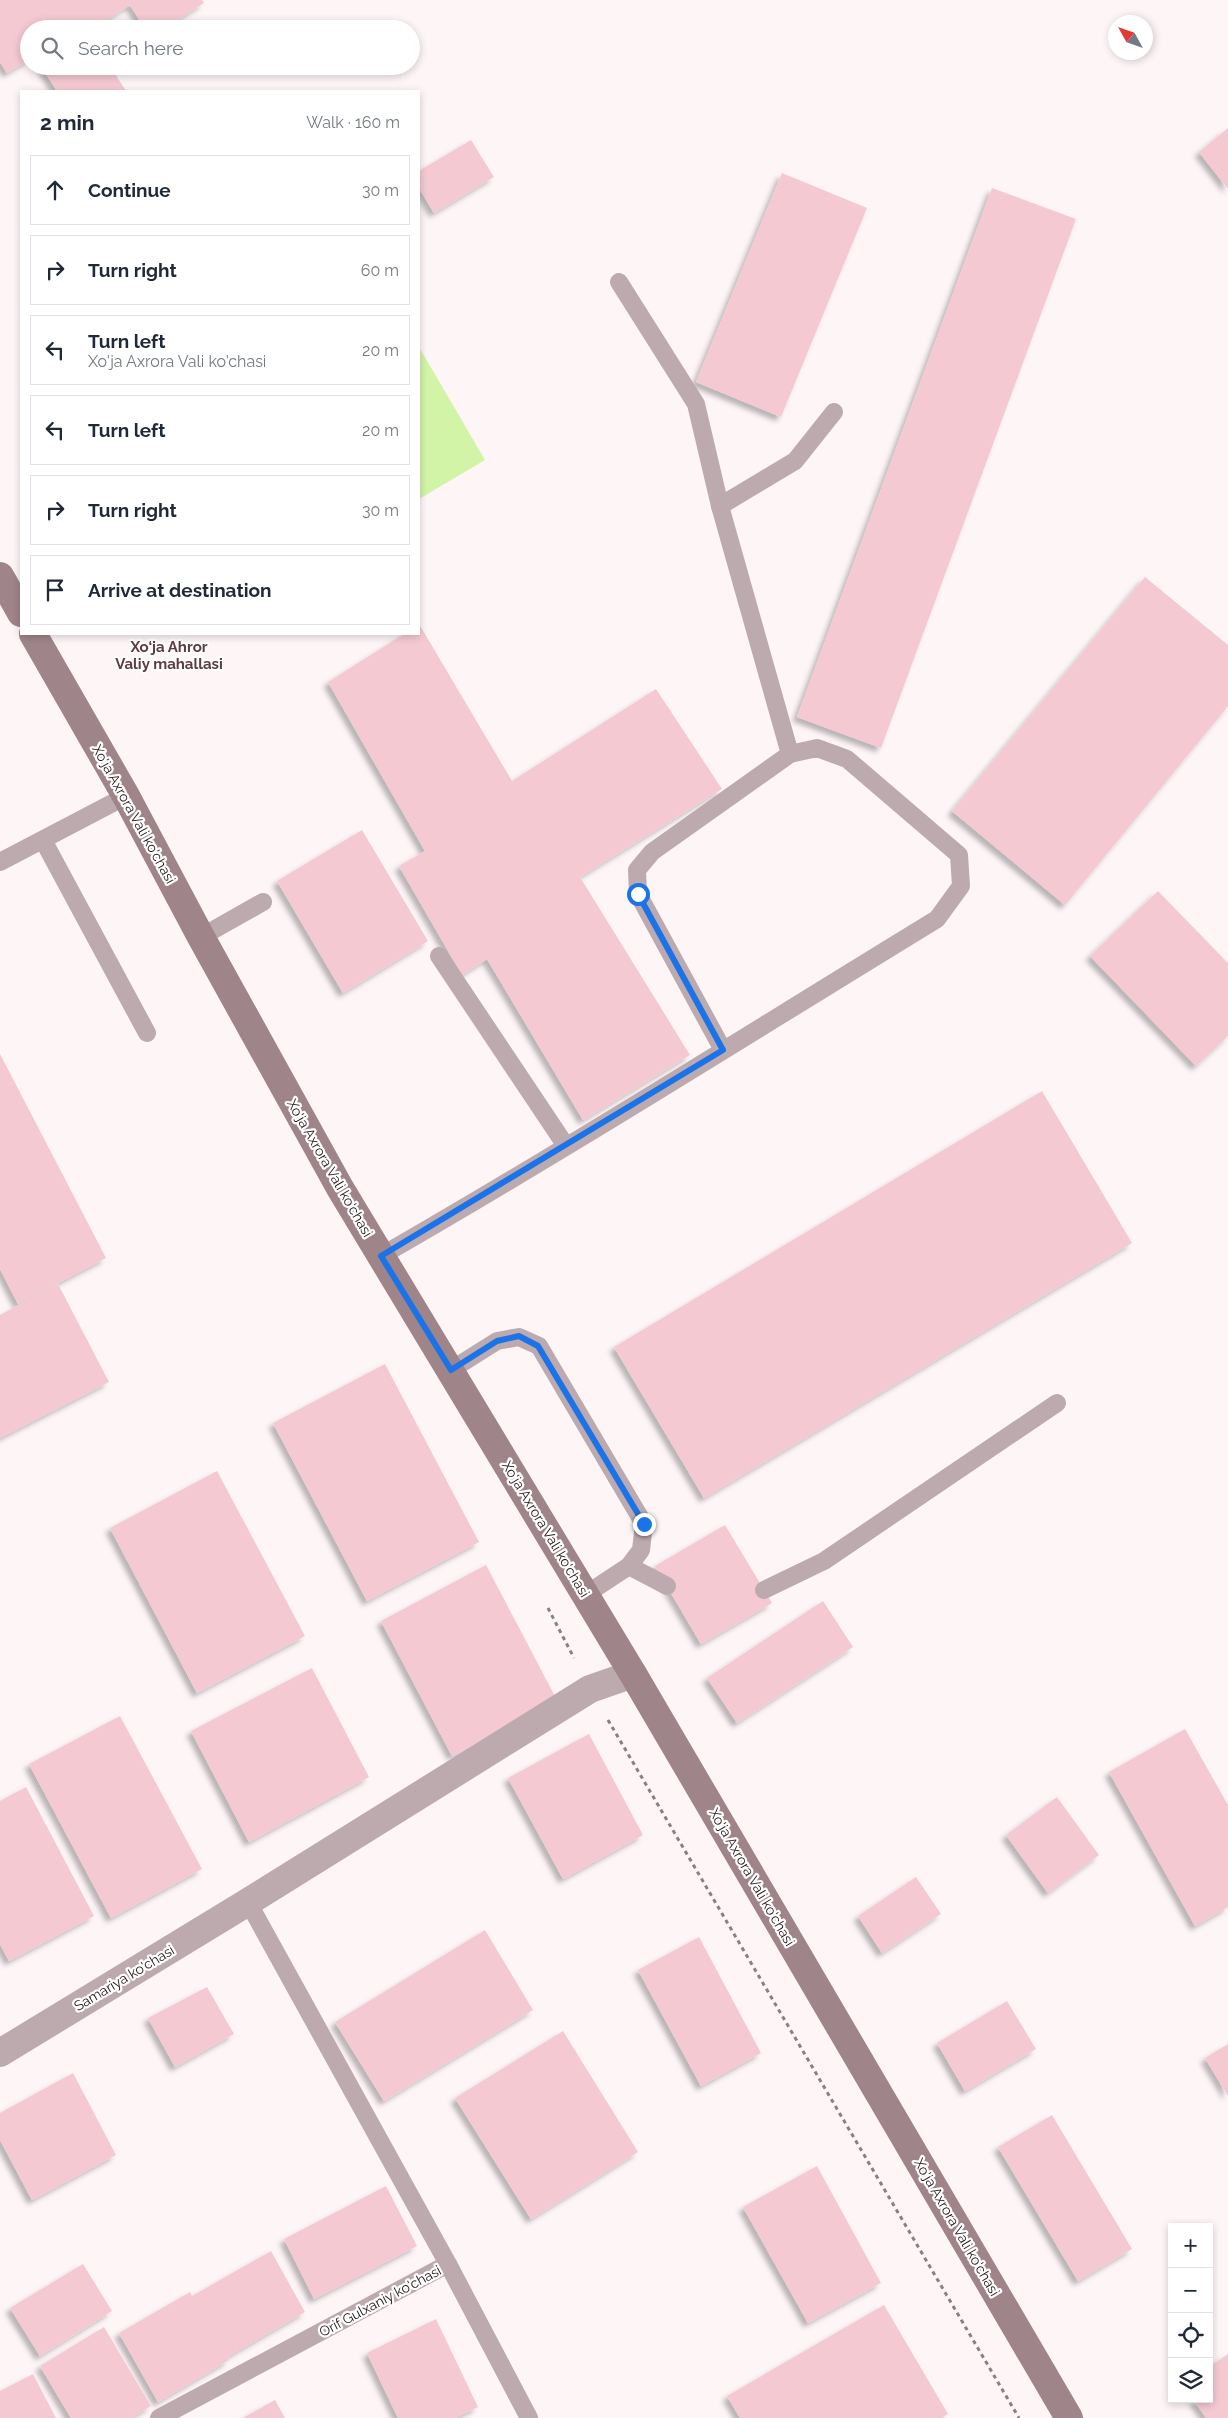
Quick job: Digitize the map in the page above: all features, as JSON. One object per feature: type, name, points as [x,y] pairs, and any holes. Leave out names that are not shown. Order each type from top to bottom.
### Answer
[{"type":"main road","points":[[0,576],[20,611]]},
{"type":"main road","name":"Xo'ja Axrora Vali ko'chasi","points":[[34,635],[126,796],[201,937],[340,1188],[633,1674],[1069,2418]]},
{"type":"street","name":"Samariya ko'chasi","points":[[0,2053],[248,1902],[590,1689],[633,1674]]},
{"type":"lane","points":[[618,282],[696,404],[720,506],[790,754]]},
{"type":"lane","points":[[720,506],[795,461],[834,412]]},
{"type":"lane","points":[[381,1256],[566,1146],[723,1050],[937,919],[961,886],[959,855],[847,759],[817,748],[790,754],[652,852],[637,870],[638,894],[723,1050]]},
{"type":"lane","points":[[0,862],[126,796]]},
{"type":"lane","points":[[43,840],[147,1033]]},
{"type":"lane","points":[[201,937],[263,902]]},
{"type":"lane","points":[[439,956],[566,1146]]},
{"type":"lane","points":[[451,1370],[497,1341],[519,1336],[538,1346],[644,1524],[641,1550],[629,1566],[585,1595]]},
{"type":"lane","points":[[764,1590],[824,1561],[1056,1403]]},
{"type":"lane","points":[[629,1566],[667,1586]]},
{"type":"lane","points":[[248,1902],[448,2264]]},
{"type":"lane","name":"Orif Gulxaniy ko'chasi","points":[[159,2418],[448,2264],[530,2418]]},
{"type":"path","points":[[546,1604],[590,1689],[1018,2418]]},
{"type":"green space","points":[[420,349],[485,460],[420,498]]},
{"type":"building","points":[[0,0],[202,0],[204,3],[177,20],[139,20],[130,5],[107,20],[20,20],[20,65],[7,73],[0,62]]},
{"type":"building","points":[[47,75],[116,75],[125,90],[56,90]]},
{"type":"building","points":[[1228,128],[1228,189],[1199,152]]},
{"type":"building","points":[[471,140],[494,177],[434,213],[420,190],[420,170]]},
{"type":"building","points":[[782,173],[867,208],[781,417],[696,382]]},
{"type":"building","points":[[992,188],[1076,219],[881,748],[797,717]]},
{"type":"building","points":[[1145,577],[1228,645],[1228,706],[1065,905],[952,811]]},
{"type":"building","points":[[420,626],[512,781],[656,689],[722,789],[580,877],[690,1055],[583,1120],[487,959],[462,975],[399,866],[425,851],[328,682],[402,635],[420,635]]},
{"type":"building","points":[[362,830],[428,941],[343,993],[277,881]]},
{"type":"building","points":[[1158,891],[1228,963],[1228,1036],[1196,1066],[1090,956]]},
{"type":"building","points":[[0,1054],[106,1258],[18,1304],[0,1269]]},
{"type":"building","points":[[1042,1091],[1132,1243],[704,1498],[614,1347]]},
{"type":"building","points":[[58,1284],[109,1382],[0,1438],[0,1315]]},
{"type":"building","points":[[385,1364],[479,1542],[367,1601],[273,1423]]},
{"type":"building","points":[[217,1471],[305,1636],[197,1693],[110,1528]]},
{"type":"building","points":[[725,1525],[772,1603],[701,1644],[655,1566]]},
{"type":"building","points":[[486,1565],[557,1700],[452,1756],[381,1621]]},
{"type":"building","points":[[823,1601],[853,1647],[737,1723],[707,1678]]},
{"type":"building","points":[[312,1668],[369,1777],[249,1842],[191,1731]]},
{"type":"building","points":[[120,1716],[202,1869],[111,1918],[29,1764]]},
{"type":"building","points":[[1185,1729],[1228,1805],[1228,1907],[1195,1926],[1109,1772]]},
{"type":"building","points":[[589,1734],[643,1835],[563,1879],[508,1778]]},
{"type":"building","points":[[26,1787],[94,1916],[9,1961],[0,1944],[0,1801]]},
{"type":"building","points":[[1057,1797],[1099,1855],[1048,1893],[1006,1835]]},
{"type":"building","points":[[916,1877],[941,1914],[882,1953],[858,1916]]},
{"type":"building","points":[[485,1930],[533,2010],[384,2101],[335,2022]]},
{"type":"building","points":[[699,1937],[761,2053],[701,2086],[638,1970]]},
{"type":"building","points":[[207,1987],[234,2034],[175,2067],[148,2018]]},
{"type":"building","points":[[1007,2001],[1036,2049],[965,2091],[937,2043]]},
{"type":"building","points":[[563,2031],[638,2152],[531,2219],[455,2098]]},
{"type":"building","points":[[1228,2044],[1228,2096],[1205,2058]]},
{"type":"building","points":[[73,2073],[116,2155],[32,2200],[0,2140],[0,2113]]},
{"type":"building","points":[[1052,2115],[1132,2249],[1078,2281],[998,2147]]},
{"type":"building","points":[[817,2166],[881,2283],[808,2323],[743,2207]]},
{"type":"building","points":[[386,2186],[417,2246],[314,2299],[284,2239]]},
{"type":"building","points":[[271,2251],[305,2312],[227,2357],[229,2360],[158,2402],[119,2333],[190,2292],[192,2296]]},
{"type":"building","points":[[83,2264],[112,2311],[40,2356],[10,2308]]},
{"type":"building","points":[[884,2305],[948,2414],[941,2418],[740,2418],[727,2396]]},
{"type":"building","points":[[436,2319],[478,2407],[455,2418],[398,2418],[367,2353]]},
{"type":"building","points":[[104,2327],[151,2406],[131,2418],[71,2418],[40,2366]]},
{"type":"building","points":[[1228,2354],[1228,2418],[1206,2418],[1196,2403],[1213,2403],[1213,2364]]},
{"type":"building","points":[[33,2374],[56,2418],[0,2418],[0,2391]]},
{"type":"building","points":[[275,2400],[285,2418],[243,2418]]},
{"type":"district","name":"Xo‘ja Ahror Valiy mahallasi","points":[[169,656]]},
{"type":"route","points":[[638,894],[723,1050],[454,1214],[381,1256],[451,1370],[497,1341],[519,1336],[538,1346],[644,1524]]}]
